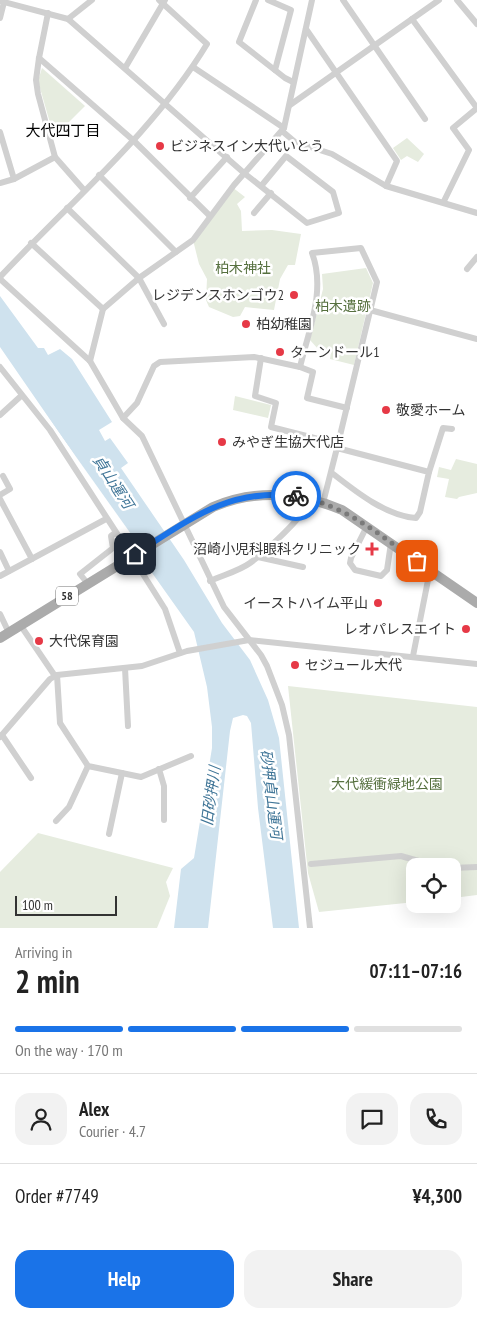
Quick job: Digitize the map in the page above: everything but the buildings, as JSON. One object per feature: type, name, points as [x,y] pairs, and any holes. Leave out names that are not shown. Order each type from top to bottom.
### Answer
[{"type":"main road","name":"58","points":[[4,636],[185,523],[213,507],[244,497],[276,495],[311,499],[342,510],[477,603]]},
{"type":"street","points":[[68,19],[92,0]]},
{"type":"street","points":[[256,0],[239,42],[293,82]]},
{"type":"street","points":[[268,0],[291,10],[275,70]]},
{"type":"street","points":[[90,360],[103,309],[139,278],[193,240],[244,173],[283,130],[312,0]]},
{"type":"street","points":[[343,0],[425,119]]},
{"type":"street","points":[[290,105],[439,0]]},
{"type":"street","points":[[457,0],[477,24]]},
{"type":"street","points":[[0,18],[2,1],[68,19],[227,156],[244,173],[262,185],[307,222],[339,213],[333,192],[286,156],[262,185]]},
{"type":"street","points":[[125,68],[162,1],[207,44],[193,67],[133,140],[31,243],[0,278],[90,360],[123,418],[142,436],[224,607],[267,666],[282,705],[289,735],[310,928]]},
{"type":"street","points":[[48,14],[36,80],[38,94],[55,157],[84,190]]},
{"type":"street","points":[[412,19],[477,108],[453,128],[469,150],[444,201]]},
{"type":"street","points":[[306,29],[397,161],[386,186]]},
{"type":"street","points":[[39,58],[133,140],[210,216]]},
{"type":"street","points":[[193,67],[283,130],[295,142],[332,154],[386,186],[444,201],[477,213]]},
{"type":"street","points":[[0,132],[14,178]]},
{"type":"street","points":[[190,198],[227,156]]},
{"type":"street","points":[[0,183],[55,157]]},
{"type":"street","points":[[99,175],[176,252]]},
{"type":"street","points":[[254,213],[271,193]]},
{"type":"street","points":[[67,208],[139,278],[164,324]]},
{"type":"street","points":[[31,243],[103,309]]},
{"type":"street","points":[[300,367],[319,288],[312,252],[361,248],[376,282],[332,473],[323,502]]},
{"type":"street","points":[[467,269],[477,257]]},
{"type":"street","points":[[370,310],[477,339]]},
{"type":"street","points":[[123,418],[137,403],[154,366],[160,362],[196,359],[261,358],[300,367],[313,372],[307,398],[347,408]]},
{"type":"street","points":[[261,358],[255,396],[276,403],[271,427],[429,472]]},
{"type":"street","points":[[0,367],[21,396],[50,430],[115,533],[133,555],[165,609],[183,652]]},
{"type":"street","points":[[0,415],[21,396]]},
{"type":"street","points":[[332,473],[350,488],[387,509],[405,518],[416,518],[420,512],[429,472],[443,428],[452,429]]},
{"type":"street","points":[[3,476],[10,490],[0,497],[32,559]]},
{"type":"street","points":[[210,581],[248,564],[258,557],[304,513],[311,499]]},
{"type":"street","points":[[0,576],[106,519]]},
{"type":"street","points":[[367,526],[351,558],[350,563],[355,570],[381,576],[387,570],[391,543]]},
{"type":"street","points":[[88,584],[80,574],[113,548],[110,536],[115,533]]},
{"type":"street","points":[[0,552],[9,571]]},
{"type":"street","points":[[258,557],[303,567]]},
{"type":"street","points":[[413,656],[430,570]]},
{"type":"street","points":[[0,614],[4,636]]},
{"type":"street","points":[[21,626],[56,675],[60,723],[88,766],[141,777],[192,756]]},
{"type":"street","points":[[31,778],[1,736],[50,679],[56,675],[142,666],[183,652],[248,640],[477,664]]},
{"type":"street","points":[[125,668],[128,726]]},
{"type":"street","points":[[56,821],[69,807],[88,766]]},
{"type":"street","points":[[160,770],[164,786],[164,820]]},
{"type":"street","points":[[109,834],[122,773]]},
{"type":"street","points":[[311,864],[401,856],[408,858]]},
{"type":"street","points":[[461,868],[477,867]]},
{"type":"green space","points":[[42,68],[85,106],[54,137],[38,81]]},
{"type":"green space","points":[[407,138],[424,154],[418,162],[407,156],[401,160],[393,148]]},
{"type":"green space","name":"柏木神社","points":[[232,187],[245,197],[237,204],[241,211],[242,231],[272,230],[301,234],[295,265],[288,265],[280,279],[274,310],[245,307],[240,316],[233,317],[209,307],[206,300],[207,279],[199,264],[193,240]]},
{"type":"green space","name":"柏木遺跡","points":[[366,268],[373,283],[354,365],[330,359],[331,352],[319,350],[310,340],[323,289],[322,274]]},
{"type":"green space","points":[[235,396],[271,405],[268,418],[233,410]]},
{"type":"green space","points":[[456,459],[477,464],[477,493],[457,499],[445,497],[449,479],[437,477],[439,467],[451,470]]},
{"type":"green space","name":"大代緩衝緑地公園","points":[[288,686],[477,707],[477,895],[461,897],[461,858],[406,858],[406,903],[319,912],[308,873]]},
{"type":"green space","points":[[38,833],[173,868],[166,882],[170,896],[157,928],[0,928],[0,872]]},
{"type":"water","points":[[0,296],[38,348],[44,348],[48,355],[60,349],[72,359],[112,422],[99,430],[105,441],[110,438],[128,463],[121,468],[184,560],[222,623],[250,660],[268,700],[279,738],[299,928],[273,928],[258,808],[251,723],[247,716],[243,715],[233,718],[230,731],[208,928],[174,928],[181,869],[194,858],[212,748],[212,727],[207,687],[194,632],[128,539],[71,450],[0,347]]},
{"type":"pier","points":[[0,350],[131,534],[136,544],[130,546]]},
{"type":"way so far","points":[[296,496],[323,502],[350,514],[417,561]]},
{"type":"place","name":"ビジネスイン大代いとう","points":[[160,146]]},
{"type":"place","name":"レジデンスホンゴウ2","points":[[294,295]]},
{"type":"place","name":"柏幼稚園","points":[[246,324]]},
{"type":"place","name":"ターンドール1","points":[[280,352]]},
{"type":"place","name":"敬愛ホーム","points":[[386,410]]},
{"type":"place","name":"みやぎ生協大代店","points":[[222,442]]},
{"type":"place","name":"沼崎小児科眼科クリニック","points":[[372,549]]},
{"type":"place","name":"イーストハイム平山","points":[[378,603]]},
{"type":"place","name":"レオパレスエイト","points":[[466,629]]},
{"type":"place","name":"大代保育園","points":[[39,641]]},
{"type":"place","name":"セジュール大代","points":[[295,665]]},
{"type":"district","name":"大代四丁目","points":[[63,131]]},
{"type":"route","points":[[135,554],[185,523],[224,502],[256,495],[296,496]]},
{"type":"water label","name":"貞山運河","points":[[113,482]]},
{"type":"water label","name":"砂押貞山運河","points":[[271,794]]},
{"type":"water label","name":"旧砂押川","points":[[211,796]]}]
